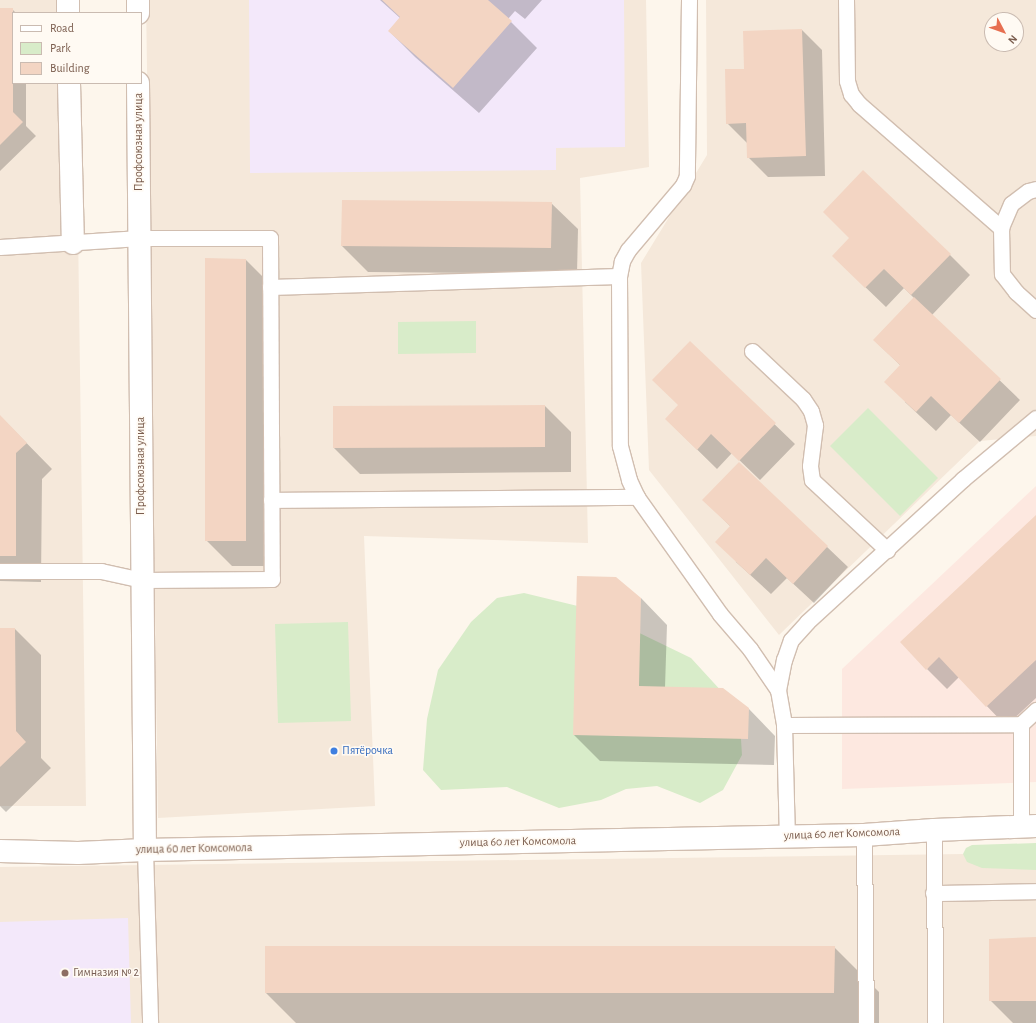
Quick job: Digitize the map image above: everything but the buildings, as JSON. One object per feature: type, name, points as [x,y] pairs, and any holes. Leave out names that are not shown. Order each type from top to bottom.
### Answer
[{"type":"street","points":[[68,0],[68,12]]},
{"type":"street","points":[[138,0],[138,12]]},
{"type":"street","points":[[70,84],[73,243]]},
{"type":"street","name":"Профсоюзная улица","points":[[138,84],[145,850]]},
{"type":"street","name":"улица 60 лет Комсомола","points":[[0,851],[78,853],[145,850],[864,835],[934,830],[1028,827]]},
{"type":"lane","points":[[689,0],[687,176],[683,185],[628,250],[622,261],[619,276],[620,446],[629,480],[637,497],[720,614],[750,649],[778,690]]},
{"type":"lane","points":[[846,0],[847,81],[851,94],[859,104],[1001,228]]},
{"type":"lane","points":[[1036,189],[1028,191],[1011,204],[1001,228],[1002,274],[1016,292],[1036,310]]},
{"type":"lane","points":[[0,247],[140,238],[270,238],[272,579],[142,580],[101,571],[0,570]]},
{"type":"lane","points":[[270,288],[619,276]]},
{"type":"lane","points":[[752,352],[803,399],[811,411],[815,425],[810,466],[812,480],[887,550]]},
{"type":"lane","points":[[787,836],[784,725],[778,690],[784,660],[791,640],[807,622],[887,550],[962,479],[1036,418]]},
{"type":"lane","points":[[271,500],[637,497]]},
{"type":"lane","points":[[1021,724],[1036,710]]},
{"type":"lane","points":[[784,725],[1036,723]]},
{"type":"lane","points":[[1021,724],[1028,827]]},
{"type":"lane","points":[[934,830],[933,893],[935,1023]]},
{"type":"lane","points":[[864,835],[866,1023]]},
{"type":"lane","points":[[145,850],[150,1023]]},
{"type":"lane","points":[[933,893],[1036,891]]},
{"type":"shaded area","points":[[0,0],[74,0],[75,12],[12,12],[12,84],[76,84],[86,806],[0,806]]},
{"type":"shaded area","points":[[146,0],[646,0],[649,167],[580,178],[588,543],[364,536],[375,806],[158,818]]},
{"type":"shaded area","points":[[249,0],[624,0],[625,147],[556,148],[556,170],[250,173]]},
{"type":"shaded area","points":[[706,0],[1036,0],[1036,436],[980,441],[779,635],[649,470],[641,263],[707,155]]},
{"type":"shaded area","points":[[1036,486],[1036,782],[842,789],[842,669]]},
{"type":"shaded area","points":[[1036,853],[1036,1023],[0,1023],[0,867]]},
{"type":"shaded area","name":"Гимназия № 2","points":[[128,918],[131,1023],[0,1023],[0,922]]},
{"type":"green space","points":[[476,321],[476,353],[398,354],[398,322]]},
{"type":"green space","points":[[868,408],[938,478],[900,516],[830,446]]},
{"type":"green space","points":[[524,593],[590,609],[691,658],[724,694],[740,723],[742,755],[723,790],[700,803],[657,786],[626,789],[601,800],[559,808],[507,787],[441,790],[423,770],[427,719],[438,670],[471,622],[497,598]]},
{"type":"green space","points":[[348,622],[351,721],[278,723],[275,624]]},
{"type":"green space","points":[[1036,843],[1036,870],[982,868],[967,862],[963,854],[966,848],[972,845]]},
{"type":"place","name":"Пятёрочка","points":[[334,751]]},
{"type":"place","name":"Гимназия № 2","points":[[65,973]]}]
